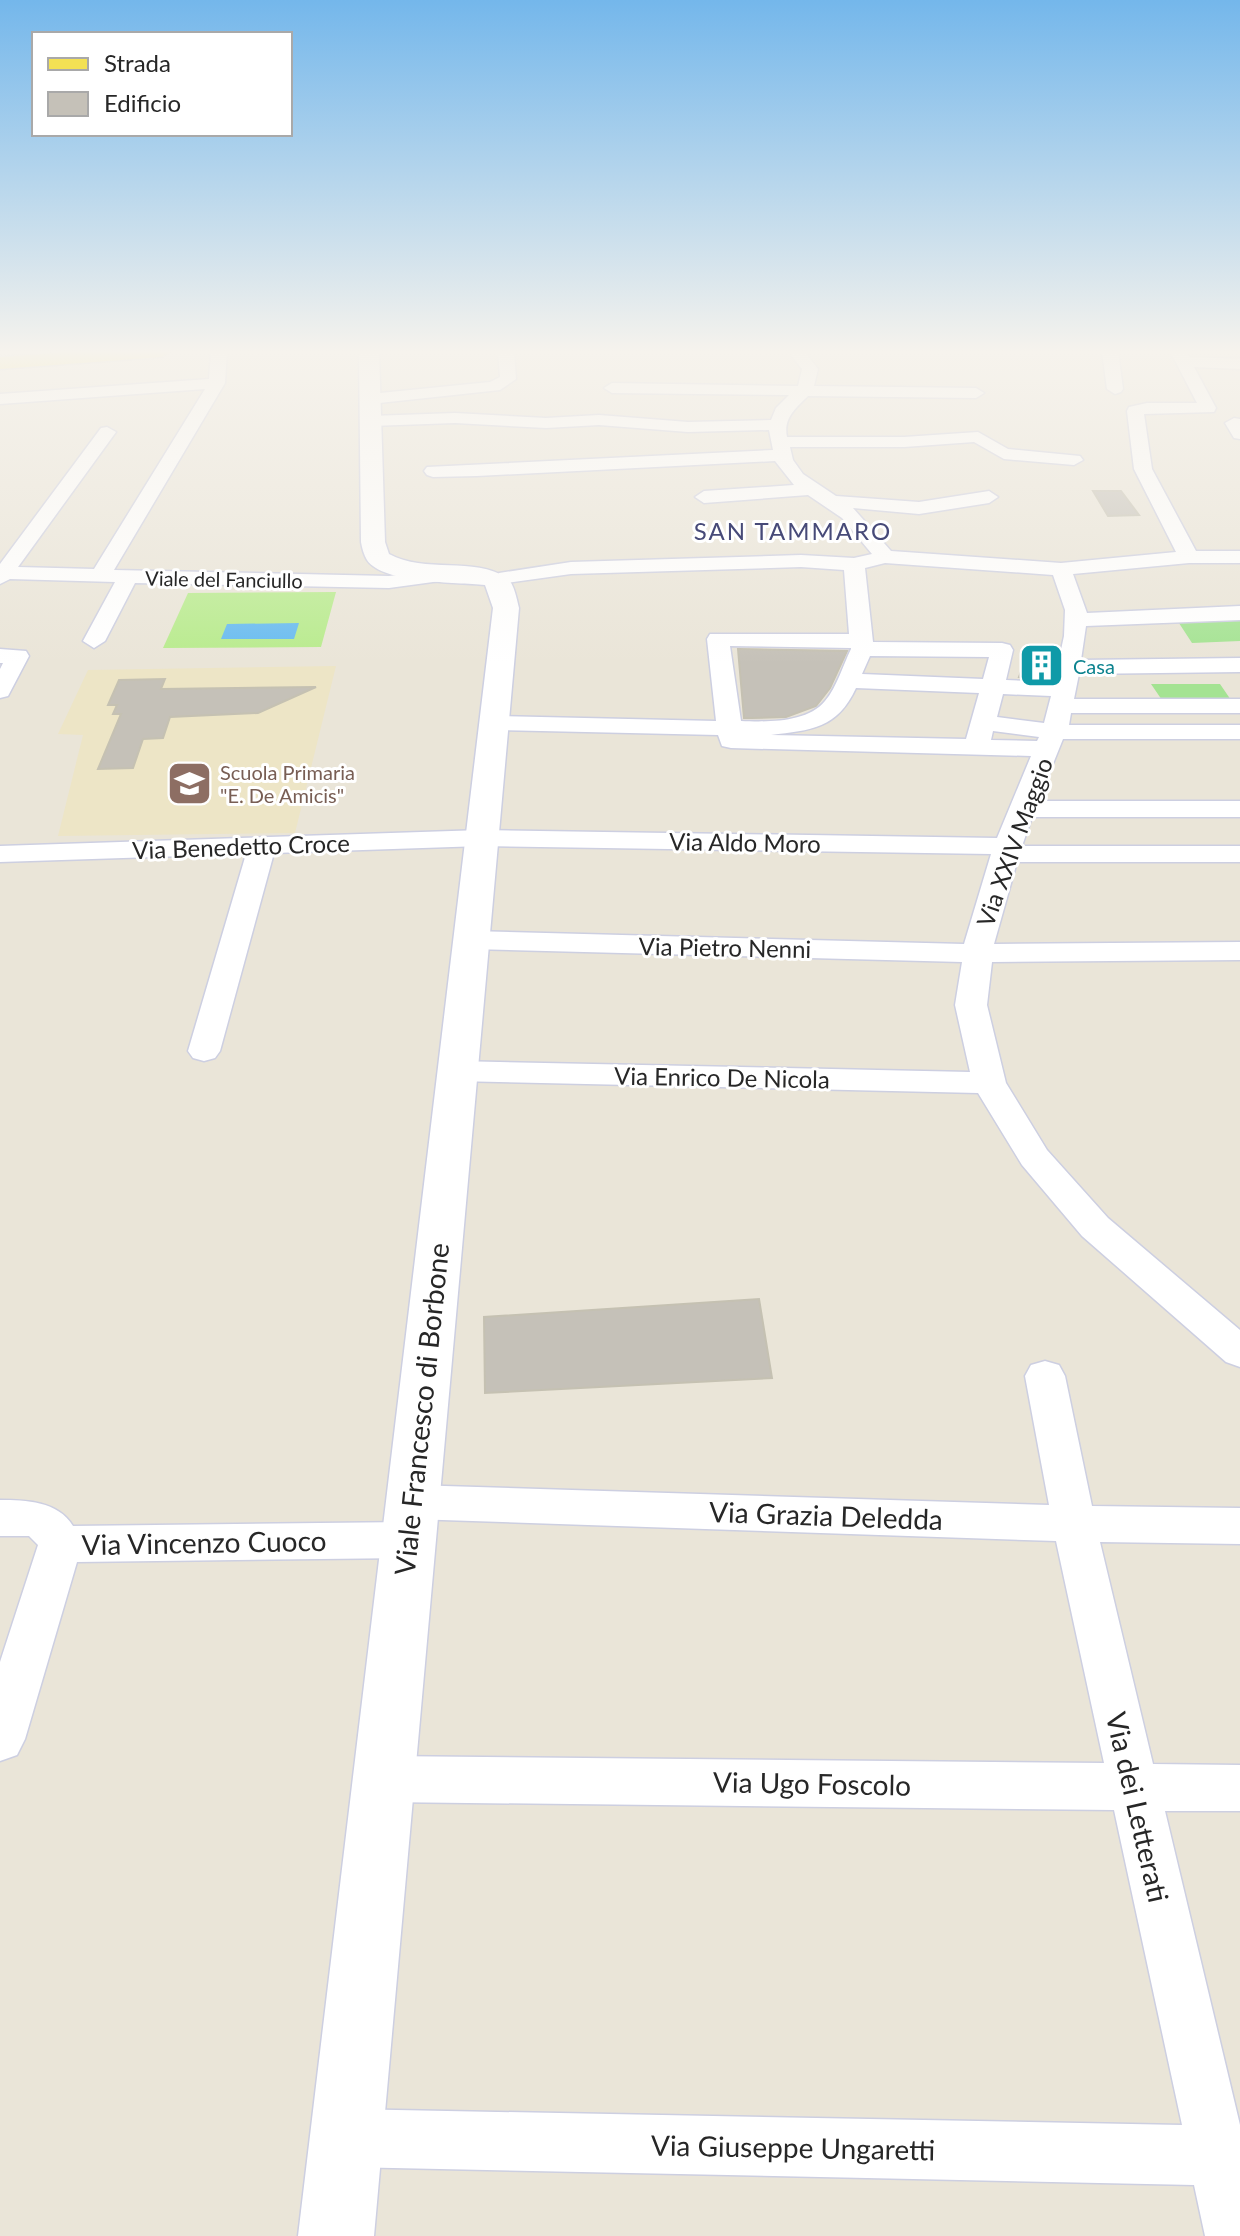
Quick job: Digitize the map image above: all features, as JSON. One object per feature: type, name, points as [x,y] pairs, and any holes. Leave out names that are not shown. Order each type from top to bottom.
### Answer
[{"type":"street","points":[[1,575],[90,455]]},
{"type":"street","points":[[100,576],[173,455]]},
{"type":"street","points":[[371,455],[373,542],[378,558],[397,569],[448,575],[497,579],[571,568],[801,561],[854,564],[885,557],[1061,569],[1189,557],[1240,557]]},
{"type":"street","points":[[433,471],[482,472],[707,455]]},
{"type":"street","points":[[786,455],[796,478],[849,514],[885,557]]},
{"type":"street","points":[[822,455],[898,460]]},
{"type":"street","points":[[1020,455],[1074,460]]},
{"type":"street","points":[[1141,455],[1143,469],[1189,557]]},
{"type":"street","points":[[704,497],[812,489]]},
{"type":"street","points":[[832,502],[869,502],[919,508],[989,497]]},
{"type":"street","points":[[494,723],[729,729],[782,728],[807,723],[824,715],[837,703],[862,645],[854,564]]},
{"type":"street","name":"Via XXIV Maggio","points":[[1061,569],[1076,610],[1059,709],[1006,850],[981,930],[971,1005],[989,1083],[1034,1157],[1095,1227],[1240,1352]]},
{"type":"street","name":"Viale del Fanciullo","points":[[1,575],[389,582],[448,575]]},
{"type":"street","points":[[94,641],[128,577]]},
{"type":"street","name":"Viale Francesco di Borbone","points":[[336,2236],[455,1071],[506,608],[497,579]]},
{"type":"street","points":[[1075,620],[1240,613]]},
{"type":"street","points":[[976,747],[1002,650],[718,639],[731,741],[976,747],[1059,709],[1240,706]]},
{"type":"street","points":[[0,656],[18,656],[0,691]]},
{"type":"street","points":[[983,722],[1059,709],[1240,665]]},
{"type":"street","points":[[848,681],[993,686],[1059,709],[1240,732]]},
{"type":"street","points":[[1022,809],[1240,809]]},
{"type":"street","name":"Via Benedetto Croce","points":[[0,854],[482,838]]},
{"type":"street","name":"Via Aldo Moro","points":[[482,838],[1240,854]]},
{"type":"street","points":[[204,1051],[262,845]]},
{"type":"street","name":"Via Pietro Nenni","points":[[471,940],[978,953],[1240,951]]},
{"type":"street","name":"Via Enrico De Nicola","points":[[455,1071],[989,1083]]},
{"type":"street","name":"Via dei Letterati","points":[[1045,1376],[1074,1524],[1133,1787],[1229,2155],[1236,2236]]},
{"type":"street","points":[[0,1518],[40,1519],[55,1529],[60,1544]]},
{"type":"street","name":"Via Grazia Deledda","points":[[410,1521],[1240,1526]]},
{"type":"street","name":"Via Vincenzo Cuoco","points":[[0,1739],[11,1666],[60,1544],[410,1521]]},
{"type":"street","name":"Via Ugo Foscolo","points":[[383,1779],[1240,1788]]},
{"type":"street","name":"Via Giuseppe Ungaretti","points":[[346,2138],[1229,2155]]},
{"type":"shaded area","name":"Scuola Primaria \"E. De Amicis\"","points":[[336,666],[295,833],[58,836],[83,735],[58,734],[88,670]]},
{"type":"green space","points":[[336,592],[321,647],[163,648],[188,593]]},
{"type":"green space","points":[[1240,617],[1240,641],[1192,643],[1177,620]]},
{"type":"green space","points":[[1151,684],[1220,684],[1233,703],[1164,703]]},
{"type":"water","points":[[299,623],[294,639],[221,639],[227,624]]},
{"type":"building","points":[[1093,491],[1121,491],[1139,515],[1108,516]]},
{"type":"building","points":[[738,649],[847,651],[830,688],[816,706],[786,717],[744,718]]},
{"type":"building","name":"Casa","points":[[1029,650],[1057,654],[1052,679],[1019,677]]},
{"type":"building","points":[[165,679],[161,689],[316,687],[258,713],[170,717],[163,738],[143,739],[133,768],[98,769],[121,714],[113,714],[117,705],[108,705],[119,680]]},
{"type":"building","points":[[759,1299],[772,1378],[485,1393],[484,1317]]},
{"type":"place","name":"Casa","points":[[1042,666]]},
{"type":"place","name":"Scuola Primaria \"E. De Amicis\"","points":[[189,783]]},
{"type":"district","name":"SAN TAMMARO","points":[[793,530]]}]
